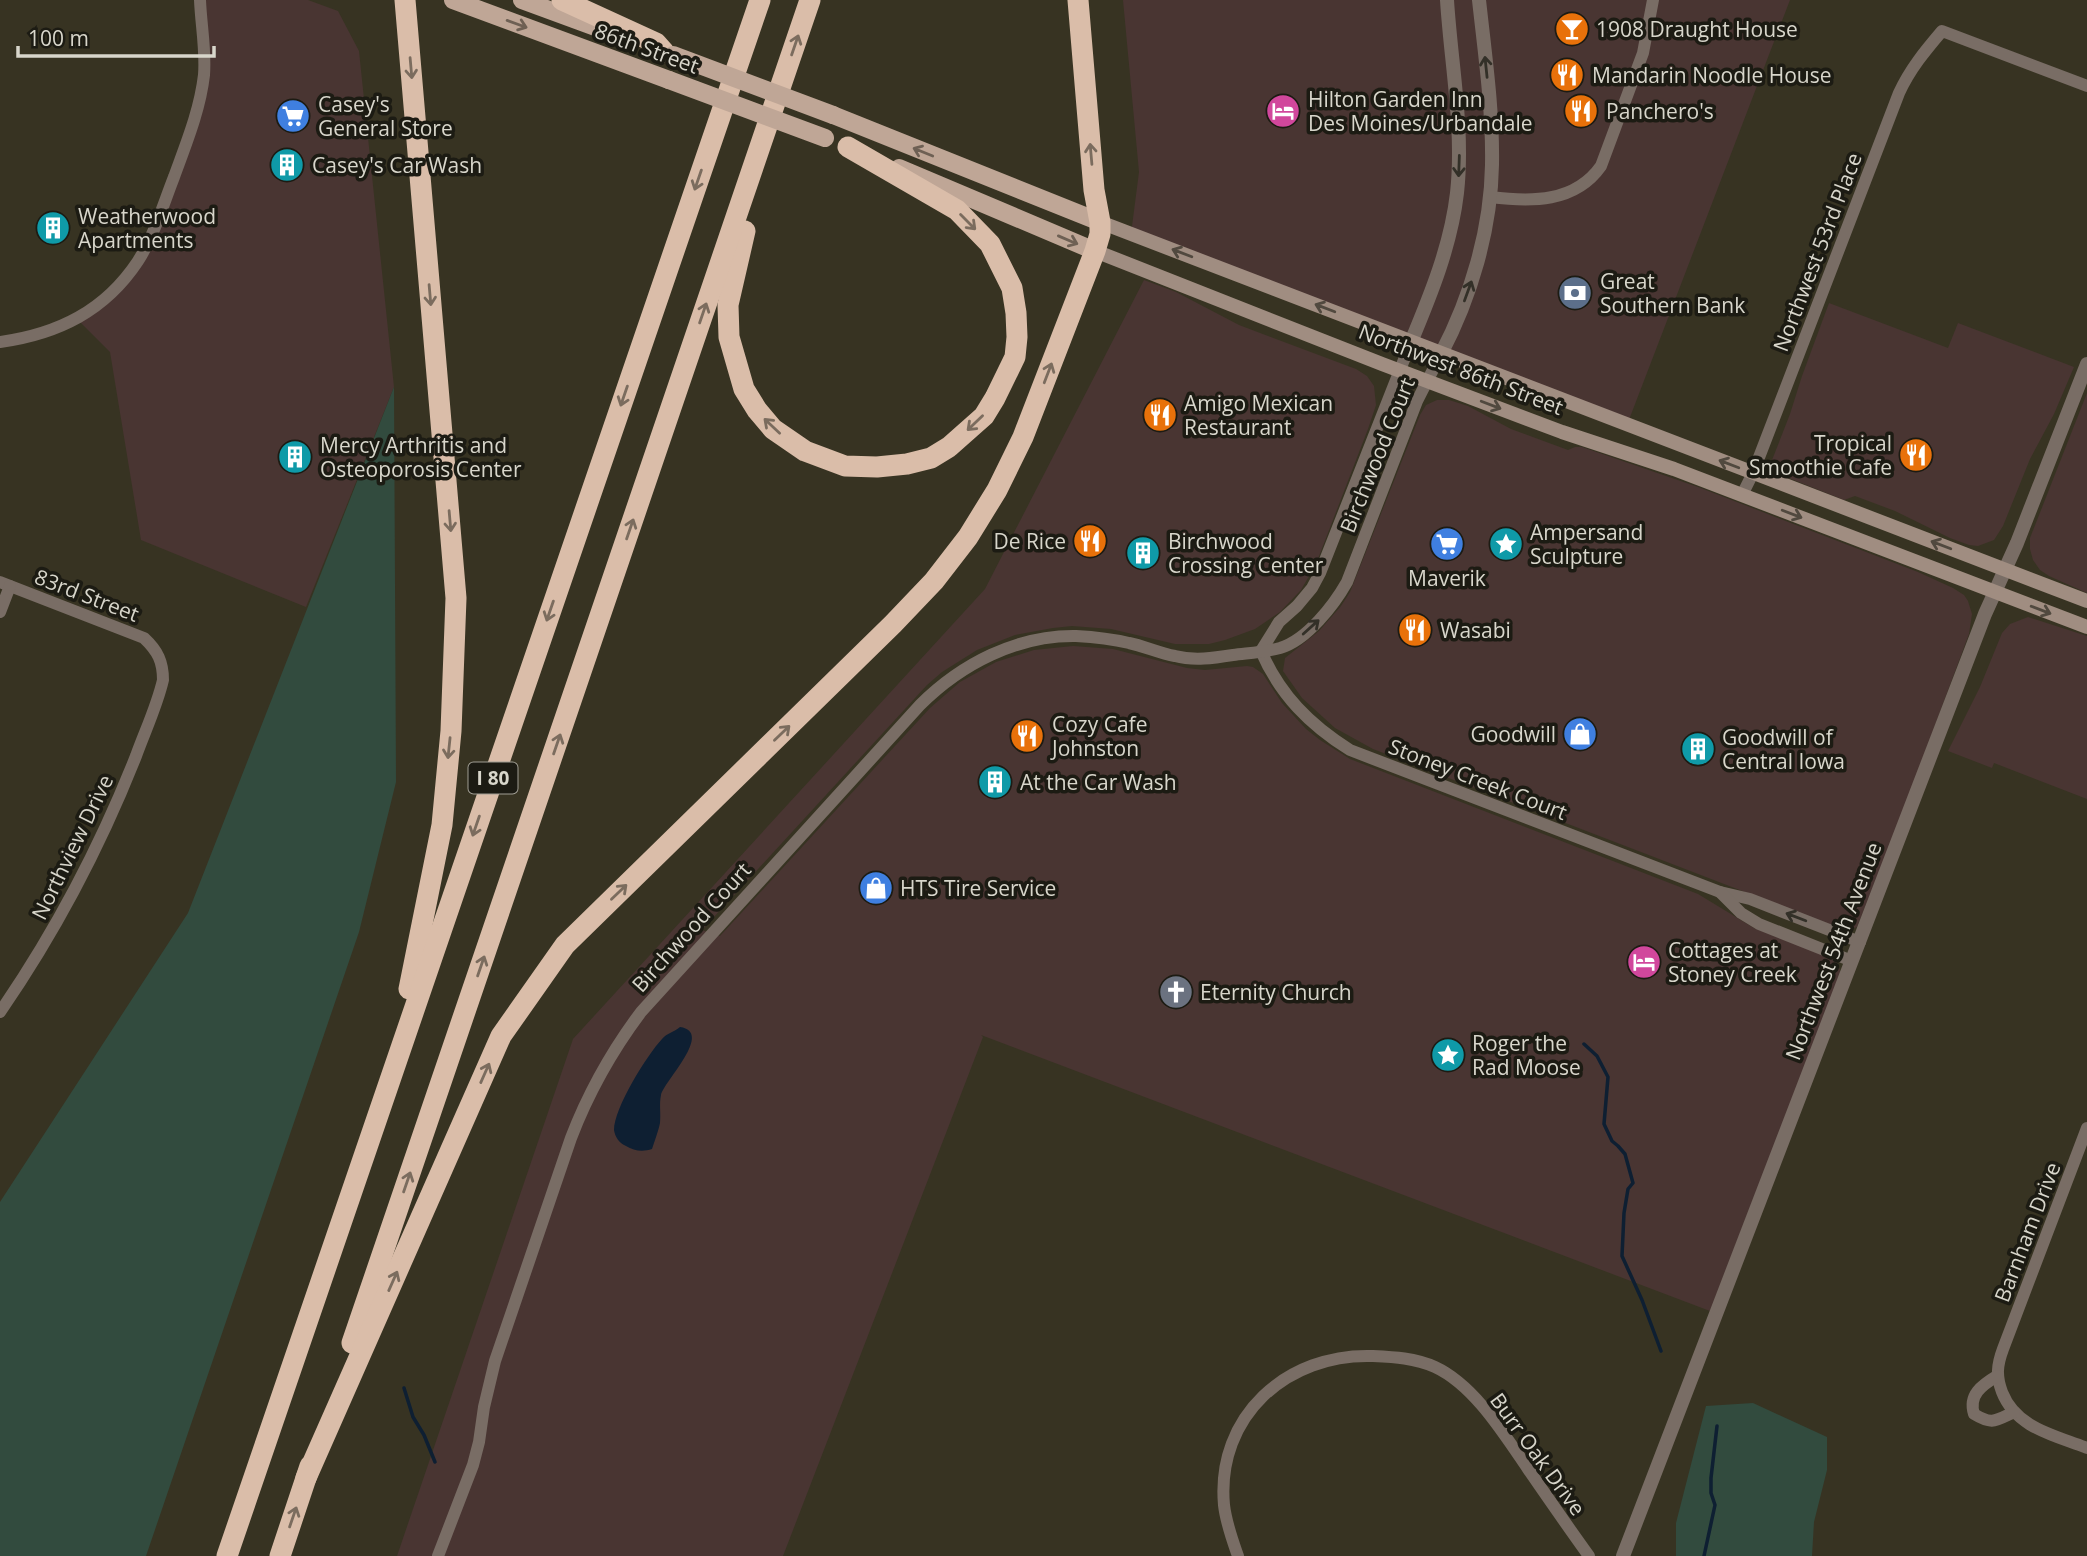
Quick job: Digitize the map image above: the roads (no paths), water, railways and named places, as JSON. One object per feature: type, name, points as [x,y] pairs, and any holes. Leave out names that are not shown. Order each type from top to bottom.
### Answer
[{"type":"highway","points":[[393,1069],[442,825],[451,731],[456,598],[405,0]]},
{"type":"highway","points":[[562,0],[649,39],[668,54]]},
{"type":"highway","points":[[708,153],[721,91],[748,0]]},
{"type":"highway","name":"I 80","points":[[228,1556],[760,0]]},
{"type":"highway","points":[[810,0],[779,91],[734,273],[728,305],[729,337],[744,389],[773,429],[805,451],[845,466],[907,464],[931,458],[949,447],[984,415],[995,398],[1015,357],[1016,313],[1012,288],[990,244],[957,210],[848,147]]},
{"type":"highway","points":[[306,1478],[501,1037],[565,945],[934,581],[968,537],[997,490],[1023,437],[1100,234],[1078,0]]},
{"type":"highway","name":"I 80","points":[[280,1556],[779,91]]},
{"type":"main road","name":"86th Street","points":[[453,0],[825,138]]},
{"type":"main road","name":"86th Street","points":[[522,0],[833,116]]},
{"type":"main road","name":"Northwest 86th Street","points":[[833,116],[1441,354],[2087,601]]},
{"type":"main road","name":"Northwest 86th Street","points":[[825,138],[1095,251],[1399,371],[1542,425],[1674,469],[2087,627]]},
{"type":"street","points":[[0,342],[42,333],[92,310],[118,287],[139,260],[172,182],[201,94],[204,58],[200,0]]},
{"type":"street","points":[[1411,342],[1443,259],[1457,194],[1459,135],[1447,0]]},
{"type":"street","points":[[1441,354],[1472,279],[1490,198],[1492,132],[1479,0]]},
{"type":"street","points":[[1490,198],[1518,201],[1550,198],[1564,195],[1593,178],[1601,166],[1643,53],[1653,0]]},
{"type":"street","name":"Northwest 53rd Place","points":[[1742,495],[1753,473],[1899,93],[1906,76],[1919,58],[1942,32],[2087,86]]},
{"type":"street","name":"Birchwood Court","points":[[1261,651],[1279,622],[1297,606],[1320,573],[1411,342]]},
{"type":"street","name":"Birchwood Court","points":[[438,1556],[473,1465],[495,1361],[571,1138],[600,1072],[641,1012],[920,705],[942,685],[974,663],[1015,645],[1075,636],[1129,643],[1176,657],[1195,659],[1282,648],[1296,640],[1320,620],[1340,593],[1352,570],[1415,406],[1441,354]]},
{"type":"street","name":"Northwest 54th Avenue","points":[[1623,1556],[1995,592],[2087,364]]},
{"type":"street","points":[[0,612],[5,584]]},
{"type":"street","name":"83rd Street","points":[[5,584],[145,638],[160,657],[163,668],[161,691]]},
{"type":"street","name":"Stoney Creek Court","points":[[1261,651],[1277,682],[1292,702],[1328,736],[1350,750],[1720,892],[1750,900],[1860,942]]},
{"type":"street","name":"Northview Drive","points":[[0,1012],[53,931],[85,873],[117,802],[161,691]]},
{"type":"street","name":"Stoney Creek Court","points":[[1720,892],[1741,913],[1759,924],[1852,961]]},
{"type":"street","name":"Barnham Drive","points":[[1997,1376],[2003,1349],[2087,1128]]},
{"type":"street","name":"Burr Oak Drive","points":[[1238,1556],[1229,1532],[1224,1504],[1225,1474],[1237,1431],[1248,1412],[1265,1393],[1296,1372],[1324,1361],[1358,1355],[1393,1356],[1414,1360],[1436,1368],[1455,1380],[1497,1425],[1589,1556]]},
{"type":"street","points":[[2014,1412],[1994,1422],[1986,1421],[1974,1414],[1972,1400],[1977,1392],[1997,1376],[2007,1403],[2025,1423],[2087,1448]]},
{"type":"water","points":[[680,1027],[689,1031],[692,1038],[690,1047],[661,1095],[660,1123],[652,1149],[632,1149],[616,1137],[615,1120],[619,1109],[632,1082],[656,1047],[664,1037]]},
{"type":"waterway","points":[[1584,1044],[1597,1056],[1608,1077],[1604,1124],[1612,1141],[1625,1154],[1633,1183],[1628,1189],[1624,1213],[1622,1256],[1661,1351]]},
{"type":"waterway","points":[[404,1388],[413,1417],[435,1462]]},
{"type":"waterway","points":[[1704,1556],[1715,1505],[1711,1493],[1711,1478],[1717,1426]]},
{"type":"place","name":"1908 Draught House","points":[[1572,29]]},
{"type":"place","name":"Mandarin Noodle House","points":[[1567,75]]},
{"type":"place","name":"Hilton Garden Inn Des Moines/Urbandale","points":[[1283,111]]},
{"type":"place","name":"Panchero's","points":[[1581,111]]},
{"type":"place","name":"Casey's General Store","points":[[293,116]]},
{"type":"place","name":"Casey's Car Wash","points":[[287,165]]},
{"type":"place","name":"Weatherwood Apartments","points":[[53,228]]},
{"type":"place","name":"Great Southern Bank","points":[[1575,293]]},
{"type":"place","name":"Amigo Mexican Restaurant","points":[[1160,415]]},
{"type":"place","name":"Tropical Smoothie Cafe","points":[[1916,455]]},
{"type":"place","name":"Mercy Arthritis and Osteoporosis Center","points":[[295,457]]},
{"type":"place","name":"De Rice","points":[[1090,541]]},
{"type":"place","name":"Maverik","points":[[1447,544]]},
{"type":"place","name":"Ampersand Sculpture","points":[[1506,544]]},
{"type":"place","name":"Birchwood Crossing Center","points":[[1143,553]]},
{"type":"place","name":"Wasabi","points":[[1415,630]]},
{"type":"place","name":"Goodwill","points":[[1580,734]]},
{"type":"place","name":"Cozy Cafe Johnston","points":[[1027,736]]},
{"type":"place","name":"Goodwill of Central Iowa","points":[[1698,749]]},
{"type":"place","name":"At the Car Wash","points":[[995,782]]},
{"type":"place","name":"HTS Tire Service","points":[[876,888]]},
{"type":"place","name":"Cottages at Stoney Creek","points":[[1644,962]]},
{"type":"place","name":"Eternity Church","points":[[1176,992]]},
{"type":"place","name":"Roger the Rad Moose","points":[[1448,1055]]}]
